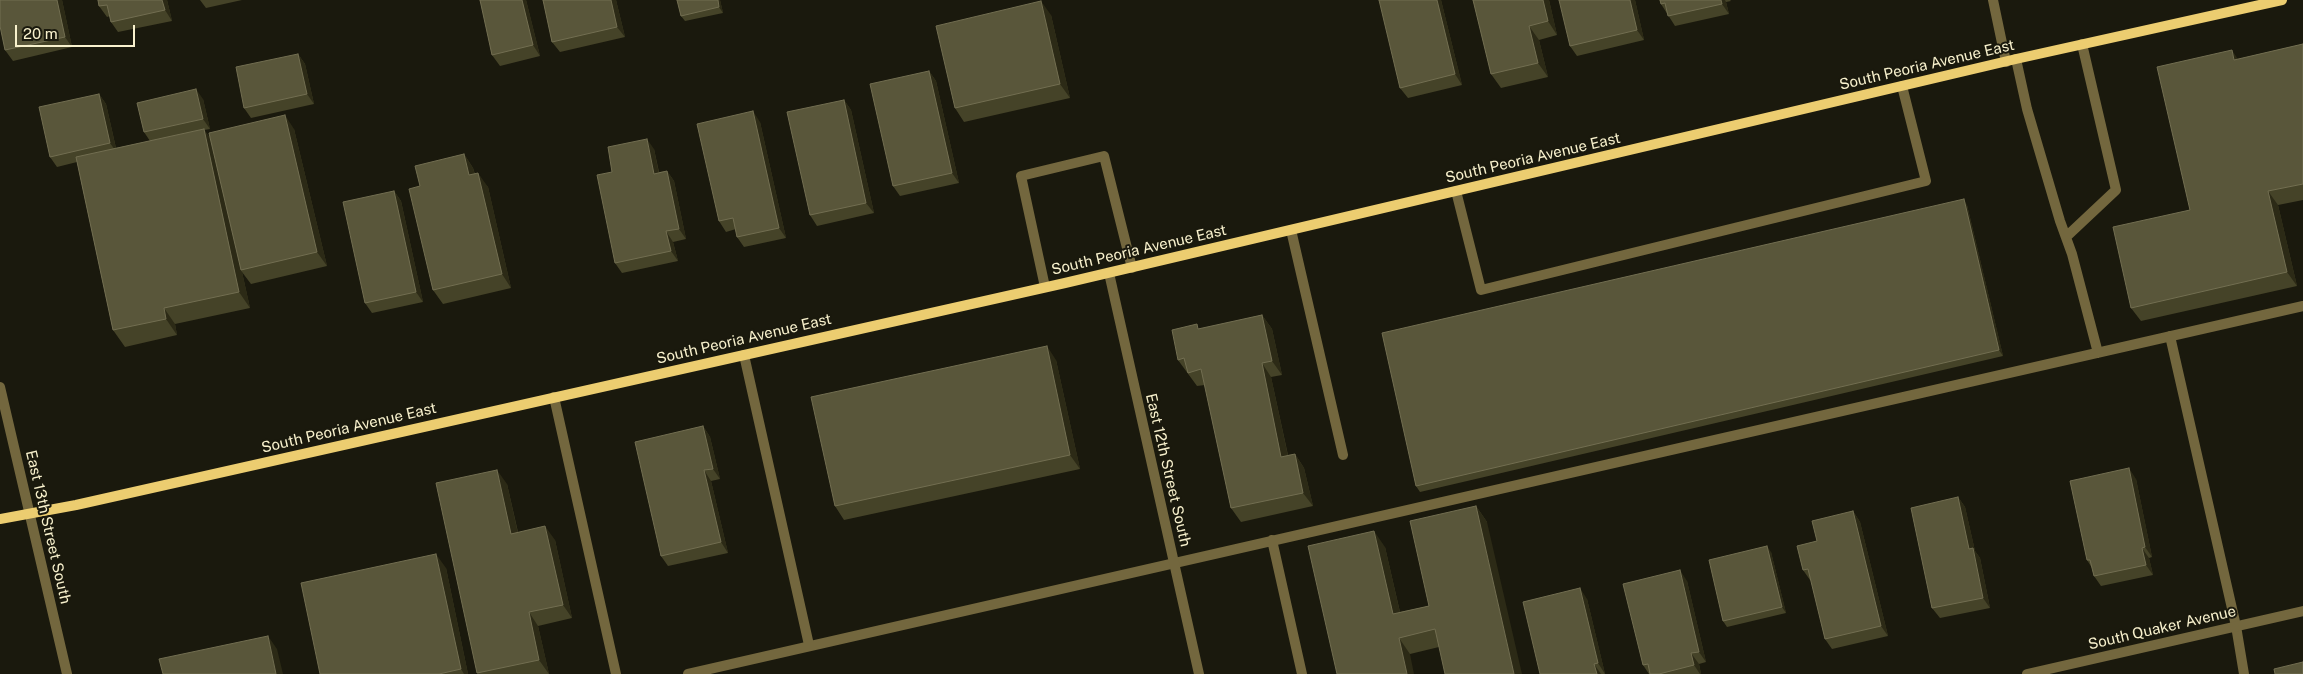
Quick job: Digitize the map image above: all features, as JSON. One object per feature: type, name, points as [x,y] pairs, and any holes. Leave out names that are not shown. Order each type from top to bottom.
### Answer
[{"type":"main road","name":"South Peoria Avenue East","points":[[0,519],[85,503],[1132,268],[2011,60],[2282,0]]},
{"type":"street","points":[[1993,0],[2066,237],[2098,353]]},
{"type":"street","points":[[2066,237],[2116,190],[2082,44]]},
{"type":"street","points":[[1456,191],[1481,290],[1926,181],[1902,86]]},
{"type":"street","points":[[1045,287],[1021,176],[1104,156],[1132,268]]},
{"type":"street","points":[[1291,230],[1343,455]]},
{"type":"street","name":"East 12th Street South","points":[[1109,273],[1199,674]]},
{"type":"street","points":[[688,674],[2303,306]]},
{"type":"street","points":[[2170,336],[2236,626],[2244,674]]},
{"type":"street","points":[[744,355],[810,645]]},
{"type":"street","name":"East 13th Street South","points":[[0,387],[67,674]]},
{"type":"street","points":[[554,398],[616,674]]},
{"type":"street","points":[[1272,540],[1302,674]]},
{"type":"street","name":"South Quaker Avenue","points":[[2027,674],[2303,611]]},
{"type":"building","points":[[0,0],[57,0],[65,37],[5,50],[0,26]]},
{"type":"building","points":[[98,0],[162,0],[165,10],[111,22],[107,5],[99,6]]},
{"type":"building","points":[[480,0],[522,0],[533,45],[492,55]]},
{"type":"building","points":[[543,0],[611,0],[617,27],[552,42]]},
{"type":"building","points":[[677,0],[718,0],[719,7],[681,16]]},
{"type":"building","points":[[1379,0],[1437,0],[1455,74],[1400,88]]},
{"type":"building","points":[[1473,0],[1543,0],[1548,21],[1529,26],[1538,63],[1491,74]]},
{"type":"building","points":[[1559,0],[1630,0],[1637,30],[1570,46]]},
{"type":"building","points":[[1660,0],[1721,0],[1722,4],[1668,16],[1665,3],[1661,4]]},
{"type":"building","points":[[1041,1],[1060,84],[955,108],[936,26]]},
{"type":"building","points":[[2303,44],[2303,184],[2268,191],[2287,272],[2131,308],[2113,227],[2190,210],[2157,67],[2232,50],[2234,60]]},
{"type":"building","points":[[298,54],[307,94],[244,108],[236,67]]},
{"type":"building","points":[[929,71],[952,173],[893,186],[870,84]]},
{"type":"building","points":[[196,89],[203,119],[144,132],[137,103]]},
{"type":"building","points":[[99,94],[110,143],[50,157],[39,107]]},
{"type":"building","points":[[844,100],[866,203],[810,215],[787,112]]},
{"type":"building","points":[[753,111],[779,228],[737,237],[733,218],[719,221],[697,124]]},
{"type":"building","points":[[285,115],[317,252],[241,270],[209,133]]},
{"type":"building","points":[[204,129],[239,292],[164,308],[166,319],[113,330],[76,157]]},
{"type":"building","points":[[647,139],[654,174],[667,171],[679,229],[666,231],[671,251],[615,263],[597,175],[612,172],[608,147]]},
{"type":"building","points":[[464,154],[469,175],[478,173],[502,274],[433,290],[409,189],[420,186],[415,166]]},
{"type":"building","points":[[394,191],[416,292],[365,303],[343,202]]},
{"type":"building","points":[[1964,199],[1999,350],[1416,486],[1382,333]]},
{"type":"building","points":[[1262,315],[1272,361],[1262,363],[1281,457],[1295,454],[1303,493],[1231,508],[1201,369],[1188,373],[1184,358],[1178,360],[1172,330],[1197,324],[1198,329]]},
{"type":"building","points":[[1047,346],[1070,455],[835,506],[811,397]]},
{"type":"building","points":[[703,426],[713,469],[704,470],[721,542],[661,556],[635,442]]},
{"type":"building","points":[[2129,468],[2145,547],[2142,548],[2146,565],[2094,576],[2090,560],[2087,560],[2070,481]]},
{"type":"building","points":[[497,470],[511,534],[545,526],[563,605],[529,612],[539,660],[477,673],[436,483]]},
{"type":"building","points":[[1958,497],[1969,549],[1973,548],[1983,598],[1932,608],[1911,508]]},
{"type":"building","points":[[1476,506],[1514,674],[1445,674],[1435,629],[1399,638],[1407,674],[1337,674],[1308,546],[1374,531],[1393,614],[1429,606],[1410,521]]},
{"type":"building","points":[[1853,511],[1881,626],[1825,639],[1808,569],[1803,570],[1797,546],[1817,541],[1812,521]]},
{"type":"building","points":[[1767,546],[1782,607],[1723,621],[1709,560]]},
{"type":"building","points":[[436,554],[461,669],[439,674],[320,674],[301,583]]},
{"type":"building","points":[[1680,570],[1699,652],[1691,653],[1694,665],[1659,674],[1650,674],[1648,664],[1643,665],[1623,584]]},
{"type":"building","points":[[1580,588],[1598,663],[1594,664],[1597,674],[1540,674],[1523,602]]},
{"type":"building","points":[[268,636],[276,674],[163,674],[159,659]]},
{"type":"building","points":[[2303,662],[2303,674],[2275,674],[2274,669]]}]
